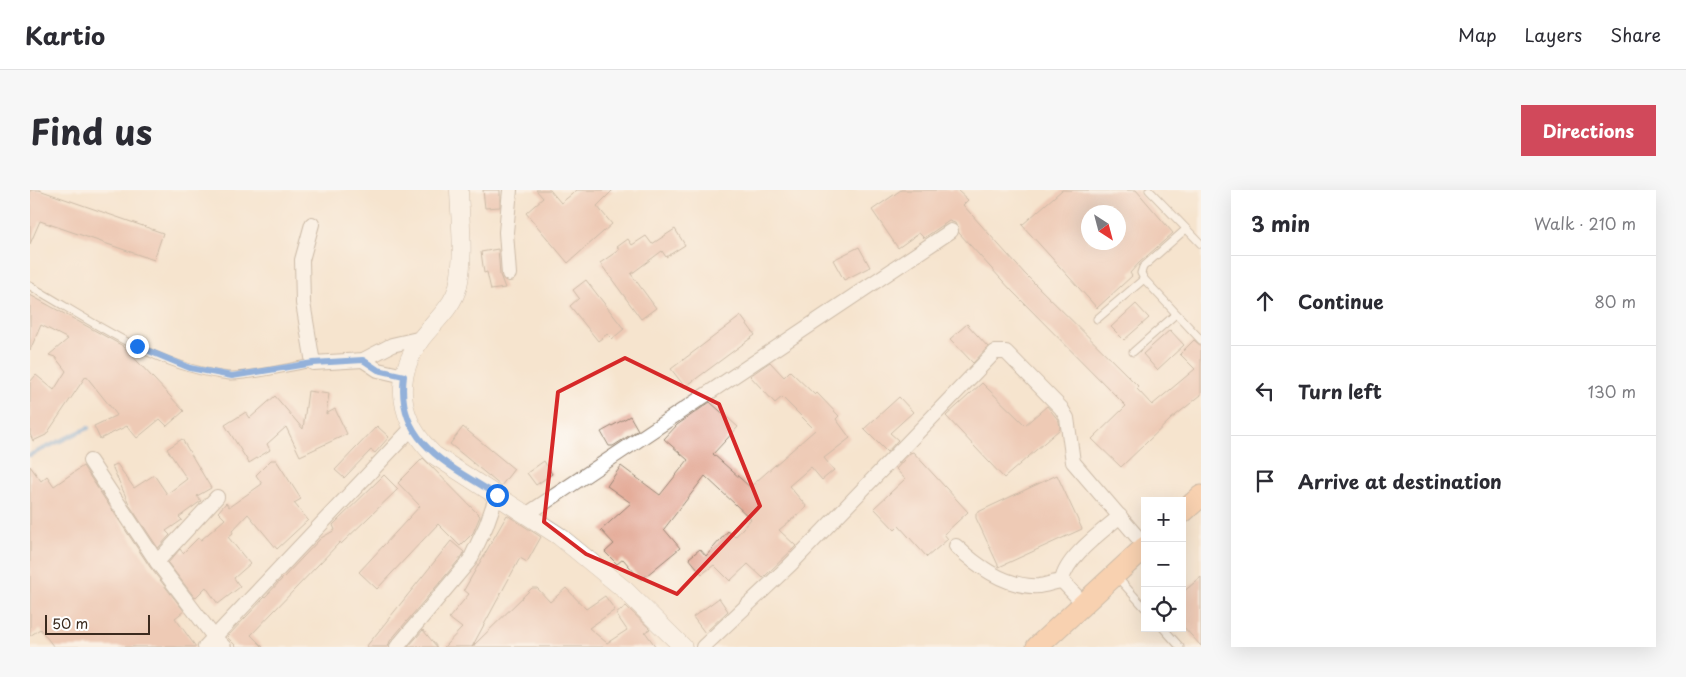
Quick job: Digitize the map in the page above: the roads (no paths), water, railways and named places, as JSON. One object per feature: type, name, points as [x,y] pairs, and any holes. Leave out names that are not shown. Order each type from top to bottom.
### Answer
[{"type":"main road","points":[[1186,509],[1201,496]]},
{"type":"main road","points":[[1048,643],[1084,604],[1141,551]]},
{"type":"street","points":[[459,190],[461,266],[458,286],[452,301],[411,354],[403,381],[404,406],[412,428],[422,443],[434,455],[559,536],[625,590],[683,647]]},
{"type":"street","points":[[509,274],[506,232],[510,190]]},
{"type":"street","points":[[312,224],[302,260],[303,303],[313,363],[363,360],[392,345],[422,338]]},
{"type":"street","points":[[526,515],[951,231]]},
{"type":"street","points":[[703,647],[818,536],[995,352],[1006,352],[1060,408],[1067,418],[1073,462],[1141,542]]},
{"type":"street","points":[[363,360],[378,370],[403,381]]},
{"type":"street","points":[[90,461],[157,562],[215,644],[412,428]]},
{"type":"street","points":[[398,647],[470,560],[486,526],[497,495]]},
{"type":"street","points":[[157,562],[217,497]]},
{"type":"street","points":[[1084,604],[1062,581],[1063,571],[1076,556],[1120,516]]},
{"type":"street","points":[[956,546],[972,562],[1006,579],[1038,586],[1062,581]]},
{"type":"lane","points":[[1148,190],[1201,244]]},
{"type":"lane","points":[[1186,229],[1143,267],[1141,273],[1144,279],[1201,340]]},
{"type":"lane","points":[[1097,319],[1144,279]]},
{"type":"lane","points":[[30,286],[137,346],[190,368],[232,376],[313,363]]},
{"type":"lane","points":[[1133,352],[1176,314]]},
{"type":"lane","points":[[1115,575],[1141,604]]},
{"type":"lane","points":[[1167,632],[1180,647]]},
{"type":"waterway","points":[[30,455],[88,428]]}]
